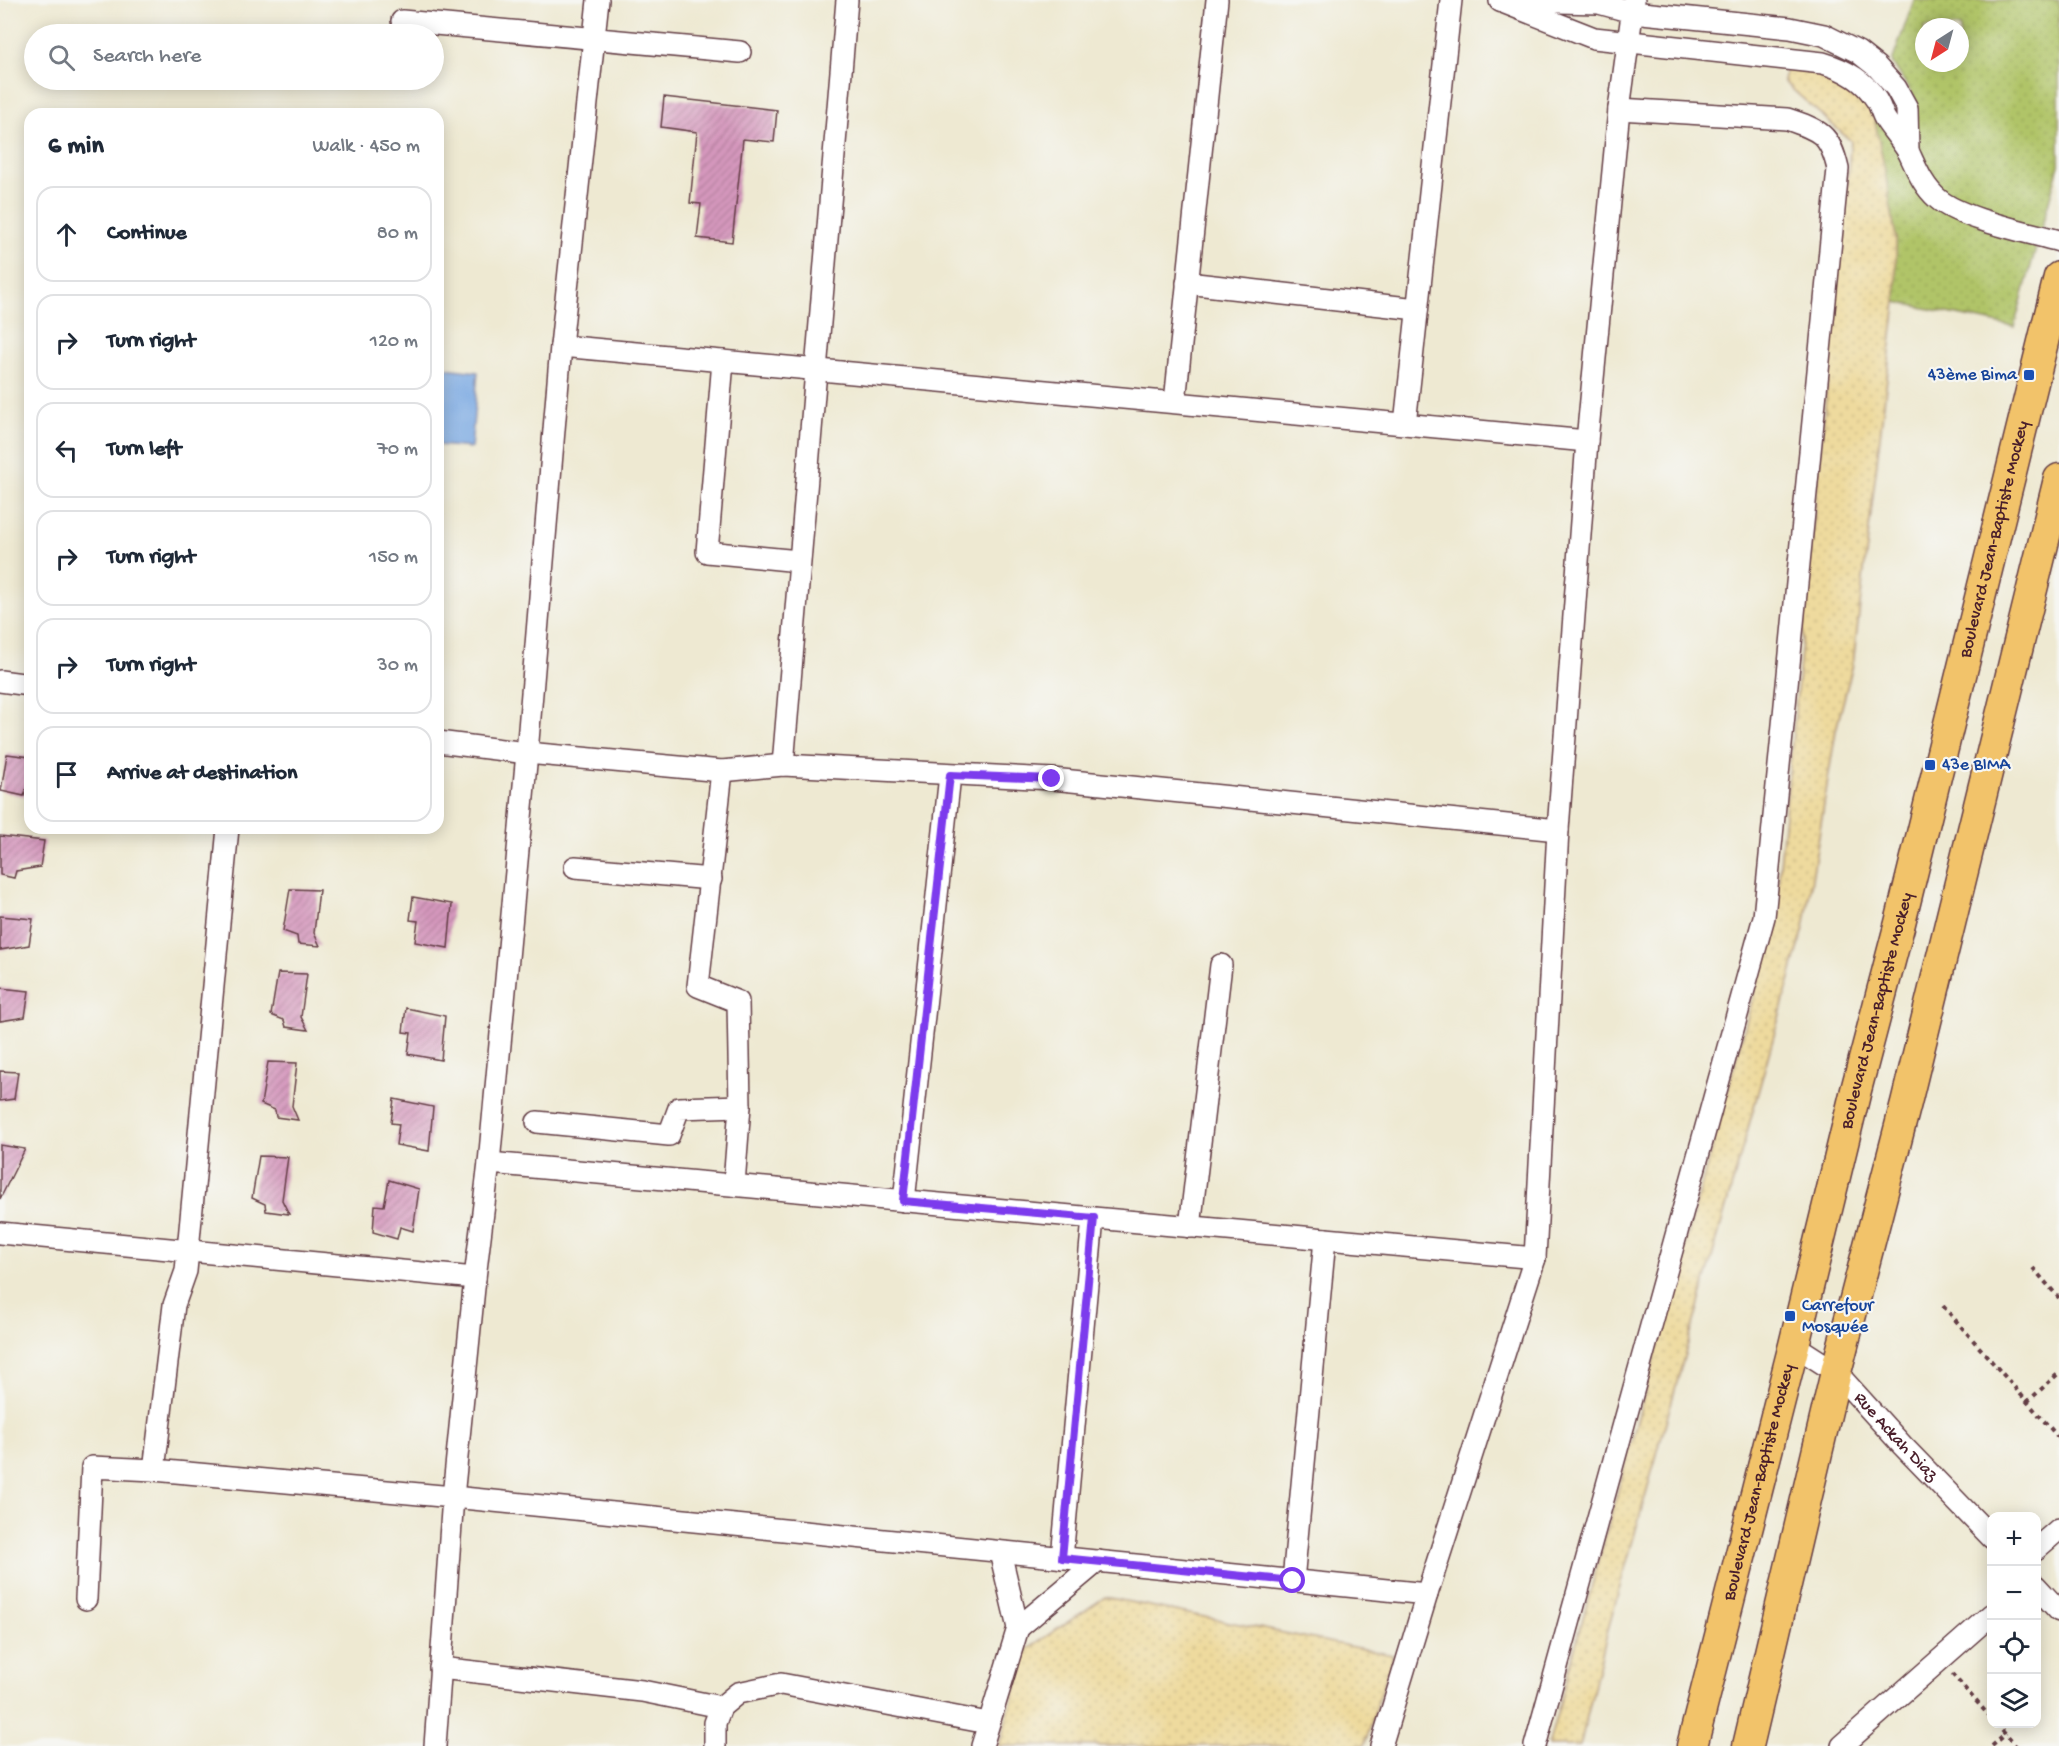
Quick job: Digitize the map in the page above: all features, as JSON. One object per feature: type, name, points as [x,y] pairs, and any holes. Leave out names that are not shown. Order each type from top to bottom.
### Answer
[{"type":"highway","name":"Boulevard Jean-Baptiste Mockey","points":[[1692,1746],[1900,923],[2059,278]]},
{"type":"highway","points":[[1748,1746],[1836,1372],[1906,1103],[2059,479]]},
{"type":"street","points":[[435,1746],[453,1497],[489,1163],[527,753],[561,346],[598,0]]},
{"type":"street","points":[[783,765],[847,0]]},
{"type":"street","points":[[1175,402],[1217,0]]},
{"type":"street","points":[[1405,424],[1451,0]]},
{"type":"street","points":[[1493,0],[1633,6],[1790,28],[1824,35],[1846,45],[1878,67],[1896,88],[1907,108],[1908,151]]},
{"type":"street","points":[[1500,1],[1594,38],[1823,63],[1837,67],[1862,83],[1876,98],[1884,117],[1908,151],[1920,177],[1940,200],[1956,210],[2059,241]]},
{"type":"street","points":[[1594,38],[1599,3]]},
{"type":"street","points":[[1381,1746],[1427,1594],[1535,1258],[1558,830],[1587,441],[1619,109],[1633,6]]},
{"type":"street","points":[[402,21],[434,24]]},
{"type":"street","points":[[444,25],[740,52]]},
{"type":"street","points":[[1535,1746],[1764,917],[1838,169],[1833,147],[1814,128],[1787,119],[1619,109]]},
{"type":"street","points":[[1187,284],[1417,309]]},
{"type":"street","points":[[561,346],[1587,441]]},
{"type":"street","points":[[723,361],[707,552],[799,561]]},
{"type":"street","points":[[0,681],[24,684]]},
{"type":"street","points":[[444,743],[527,753],[722,771],[783,765],[1052,779],[1558,830]]},
{"type":"street","points":[[722,771],[698,986],[738,1002],[740,1106],[734,1184]]},
{"type":"street","points":[[903,1201],[950,775]]},
{"type":"street","points":[[154,1470],[174,1305],[186,1271],[227,834]]},
{"type":"street","points":[[575,867],[711,879]]},
{"type":"street","points":[[1190,1227],[1221,965]]},
{"type":"street","points":[[537,1122],[669,1135],[679,1108],[740,1106]]},
{"type":"street","points":[[489,1163],[1535,1258]]},
{"type":"street","points":[[1062,1558],[1094,1218]]},
{"type":"street","points":[[0,1233],[475,1278]]},
{"type":"street","points":[[1293,1581],[1325,1239]]},
{"type":"street","name":"Rue Ackah Diaz","points":[[1794,1346],[1836,1372],[1902,1445],[1987,1533]]},
{"type":"street","points":[[86,1599],[92,1467],[154,1470],[453,1497],[1427,1594]]},
{"type":"street","points":[[2041,1545],[2059,1529]]},
{"type":"street","points":[[981,1746],[1018,1628],[1000,1551]]},
{"type":"street","points":[[1018,1628],[1098,1561]]},
{"type":"street","points":[[2041,1591],[2059,1611]]},
{"type":"street","points":[[1842,1746],[1987,1618]]},
{"type":"street","points":[[440,1668],[642,1691],[722,1707]]},
{"type":"street","points":[[715,1746],[715,1723],[722,1707],[738,1693],[781,1684],[988,1723]]},
{"type":"path","points":[[2033,1268],[2059,1298]]},
{"type":"path","points":[[1942,1306],[2059,1438]]},
{"type":"path","points":[[2027,1402],[2059,1373]]},
{"type":"path","points":[[1940,1660],[1987,1713]]},
{"type":"path","points":[[2000,1728],[2016,1746]]},
{"type":"path","points":[[1992,1746],[2006,1734]]},
{"type":"green space","points":[[1914,0],[2059,0],[2059,165],[2014,327],[1896,302],[1896,238],[1874,117],[1907,108],[1917,102],[1892,62]]},
{"type":"sand","points":[[1786,65],[1845,79],[1869,103],[1884,166],[1896,238],[1896,302],[1853,664],[1836,730],[1804,928],[1607,1633],[1580,1746],[1548,1746],[1775,917],[1851,141],[1784,82]]},
{"type":"sand","points":[[1105,1597],[1393,1655],[1364,1746],[999,1746],[1026,1650]]},
{"type":"water","points":[[445,368],[478,372],[471,448],[444,446]]},
{"type":"building","points":[[664,97],[777,110],[774,142],[743,139],[732,242],[697,238],[701,204],[690,203],[697,132],[661,127]]},
{"type":"building","points":[[7,754],[24,756],[24,796],[1,791]]},
{"type":"building","points":[[0,836],[44,841],[40,867],[16,871],[14,878],[0,875]]},
{"type":"building","points":[[290,889],[319,890],[314,933],[320,946],[298,944],[297,936],[283,931]]},
{"type":"building","points":[[413,897],[452,904],[448,948],[415,942],[418,921],[410,920]]},
{"type":"building","points":[[0,916],[33,919],[29,945],[0,950]]},
{"type":"building","points":[[278,973],[307,974],[301,1017],[308,1030],[286,1027],[284,1020],[271,1015]]},
{"type":"building","points":[[0,988],[29,991],[25,1017],[0,1021]]},
{"type":"building","points":[[406,1008],[445,1016],[441,1060],[408,1054],[411,1033],[403,1032]]},
{"type":"building","points":[[268,1062],[297,1063],[292,1106],[298,1120],[276,1117],[275,1110],[261,1104]]},
{"type":"building","points":[[0,1071],[18,1072],[14,1099],[0,1101]]},
{"type":"building","points":[[394,1099],[433,1107],[429,1151],[396,1145],[399,1124],[391,1123]]},
{"type":"building","points":[[0,1145],[25,1149],[0,1199]]},
{"type":"building","points":[[259,1156],[288,1157],[282,1200],[289,1214],[266,1211],[265,1204],[252,1198]]},
{"type":"building","points":[[389,1180],[419,1189],[413,1231],[400,1227],[397,1239],[373,1232],[375,1205],[384,1206]]},
{"type":"place","name":"43ème Bima","points":[[2029,375]]},
{"type":"place","name":"43e BIMA","points":[[1930,765]]},
{"type":"place","name":"Carrefour Mosquée","points":[[1790,1316]]},
{"type":"route","points":[[1052,779],[950,775],[903,1201],[1094,1218],[1062,1558],[1293,1581]]}]
